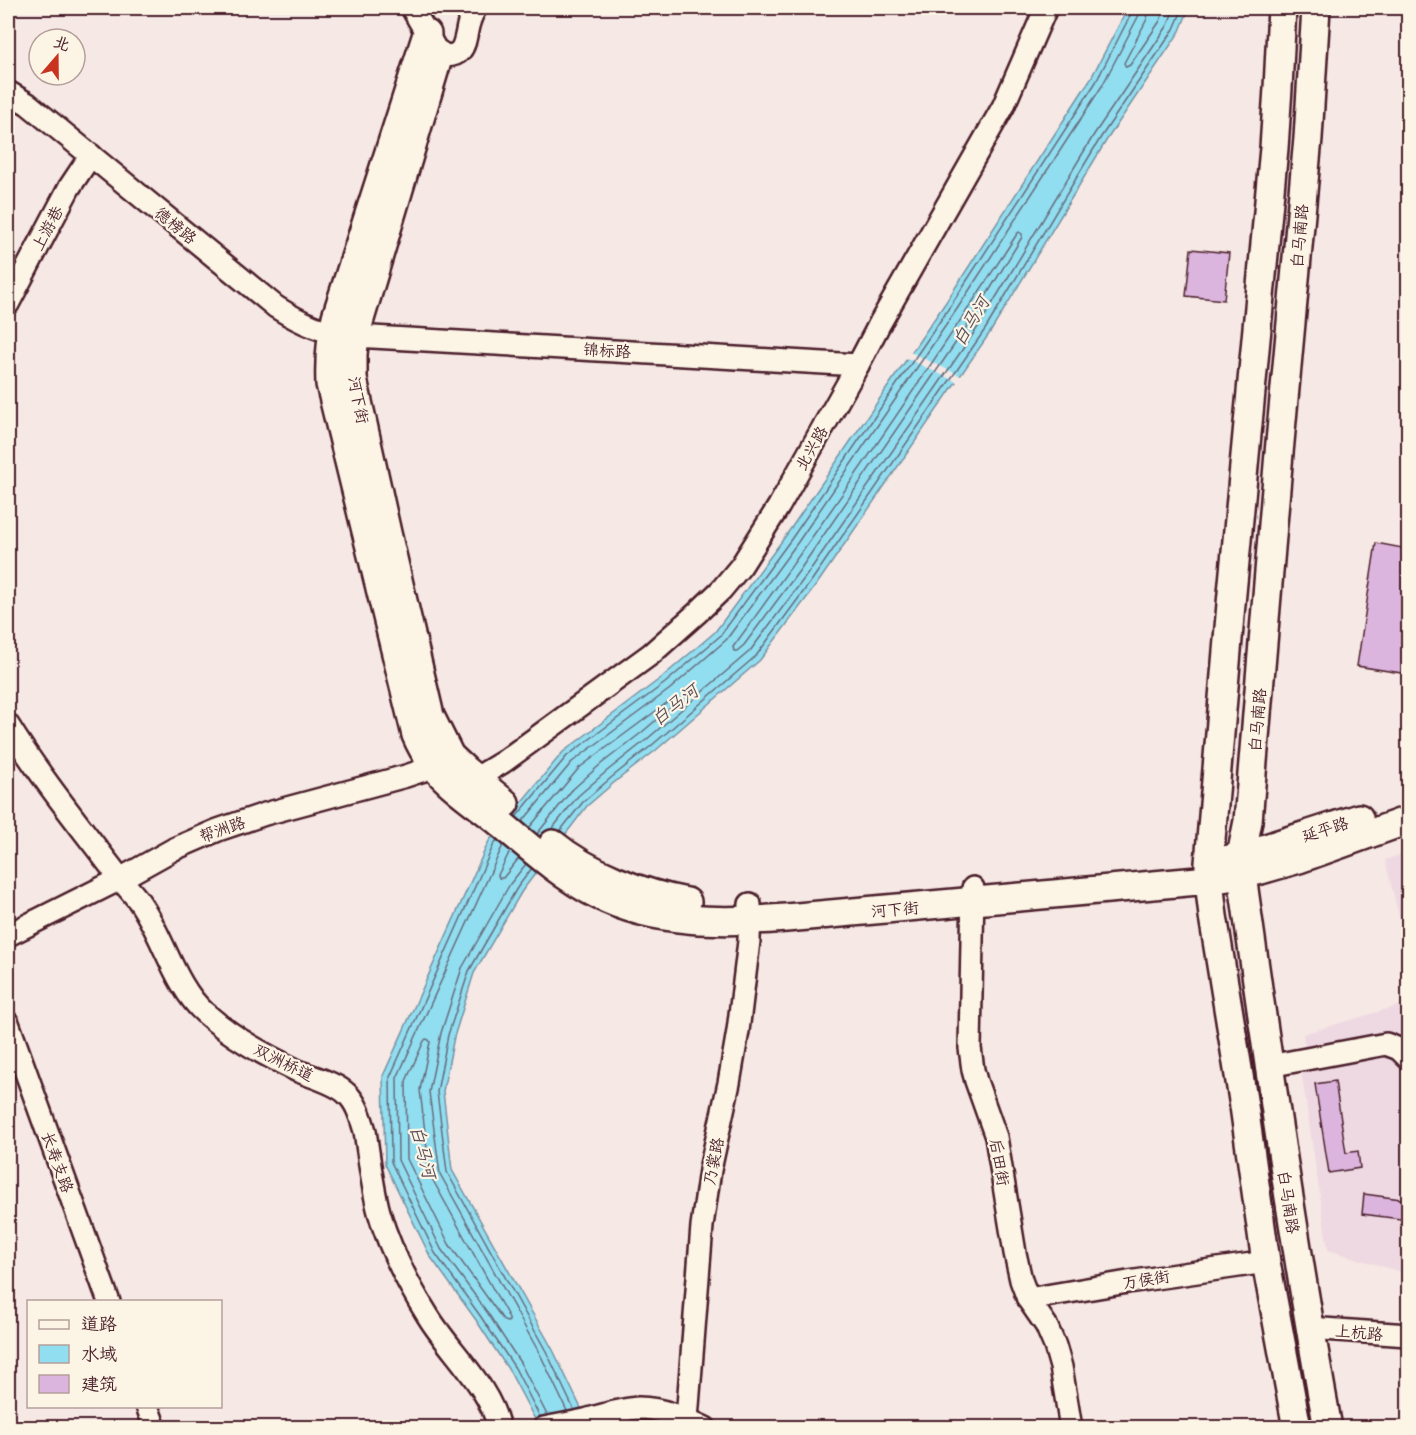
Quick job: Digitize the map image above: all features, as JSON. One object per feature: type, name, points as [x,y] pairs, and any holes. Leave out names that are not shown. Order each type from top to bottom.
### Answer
[{"type":"main road","points":[[1282,8],[1274,148],[1231,604],[1209,872],[1213,916],[1244,1106],[1266,1262],[1297,1428]]},
{"type":"main road","name":"白马南路","points":[[1316,8],[1311,110],[1248,821],[1242,866],[1269,1066],[1328,1428]]},
{"type":"main road","name":"河下街","points":[[433,45],[344,335],[353,354],[353,379],[430,716],[440,738],[441,761],[561,862],[673,900],[750,913],[973,895],[1165,870],[1209,872],[1242,866]]},
{"type":"main road","name":"延平路","points":[[1242,866],[1408,802]]},
{"type":"main road","name":"延平路","points":[[1242,866],[1299,859],[1408,820]]},
{"type":"street","points":[[412,8],[433,45],[449,57],[461,51],[471,16],[476,8]]},
{"type":"street","name":"北兴路","points":[[477,792],[512,755],[651,654],[697,614],[741,566],[761,535],[1003,107],[1046,8]]},
{"type":"street","name":"德榜路","points":[[8,92],[28,104],[276,307],[308,325],[344,335]]},
{"type":"street","name":"上游巷","points":[[8,304],[69,188],[91,155]]},
{"type":"street","name":"锦标路","points":[[344,335],[858,365]]},
{"type":"street","name":"双洲桥道","points":[[8,725],[30,759],[139,901],[189,996],[204,1013],[257,1050],[338,1088],[348,1094],[354,1102],[365,1131],[378,1210],[392,1248],[426,1314],[488,1399],[499,1428]]},
{"type":"street","name":"帮洲路","points":[[8,935],[174,849],[218,830],[265,814],[406,776],[441,761]]},
{"type":"street","name":"后田街","points":[[973,895],[970,1048],[973,1070],[996,1137],[1021,1280],[1028,1299],[1046,1325],[1055,1346],[1061,1367],[1071,1428]]},
{"type":"street","name":"乃裳路","points":[[696,1423],[702,1226],[710,1170],[735,1053],[749,941],[750,913]]},
{"type":"street","name":"长寿支路","points":[[8,1023],[108,1300]]},
{"type":"street","points":[[1269,1066],[1386,1044],[1399,1049],[1408,1058]]},
{"type":"street","name":"万侯街","points":[[1028,1299],[1266,1262]]},
{"type":"street","name":"上杭路","points":[[1310,1328],[1408,1335]]},
{"type":"street","points":[[147,1408],[155,1428]]},
{"type":"street","points":[[544,1428],[640,1408],[665,1412],[696,1423]]},
{"type":"shaded area","points":[[1408,852],[1408,952],[1385,860]]},
{"type":"shaded area","points":[[1408,1003],[1408,1274],[1328,1250],[1302,1076],[1307,1059],[1303,1034]]},
{"type":"water","name":"白马河","points":[[1128,8],[1189,8],[1180,31],[1106,141],[991,331],[817,584],[760,660],[655,751],[587,806],[522,891],[474,973],[454,1037],[443,1091],[452,1170],[553,1350],[590,1427],[539,1427],[510,1372],[430,1256],[385,1164],[383,1076],[489,841],[563,752],[661,678],[715,632],[787,534],[946,302],[1091,78]]},
{"type":"pier","points":[[908,351],[963,377],[959,383],[904,357]]},
{"type":"building","points":[[1191,249],[1229,253],[1224,300],[1186,296]]},
{"type":"building","points":[[1376,543],[1408,549],[1408,674],[1357,666]]},
{"type":"building","points":[[1335,1081],[1346,1153],[1358,1151],[1360,1168],[1329,1173],[1315,1084]]},
{"type":"building","points":[[1364,1194],[1408,1200],[1408,1220],[1362,1214]]}]
